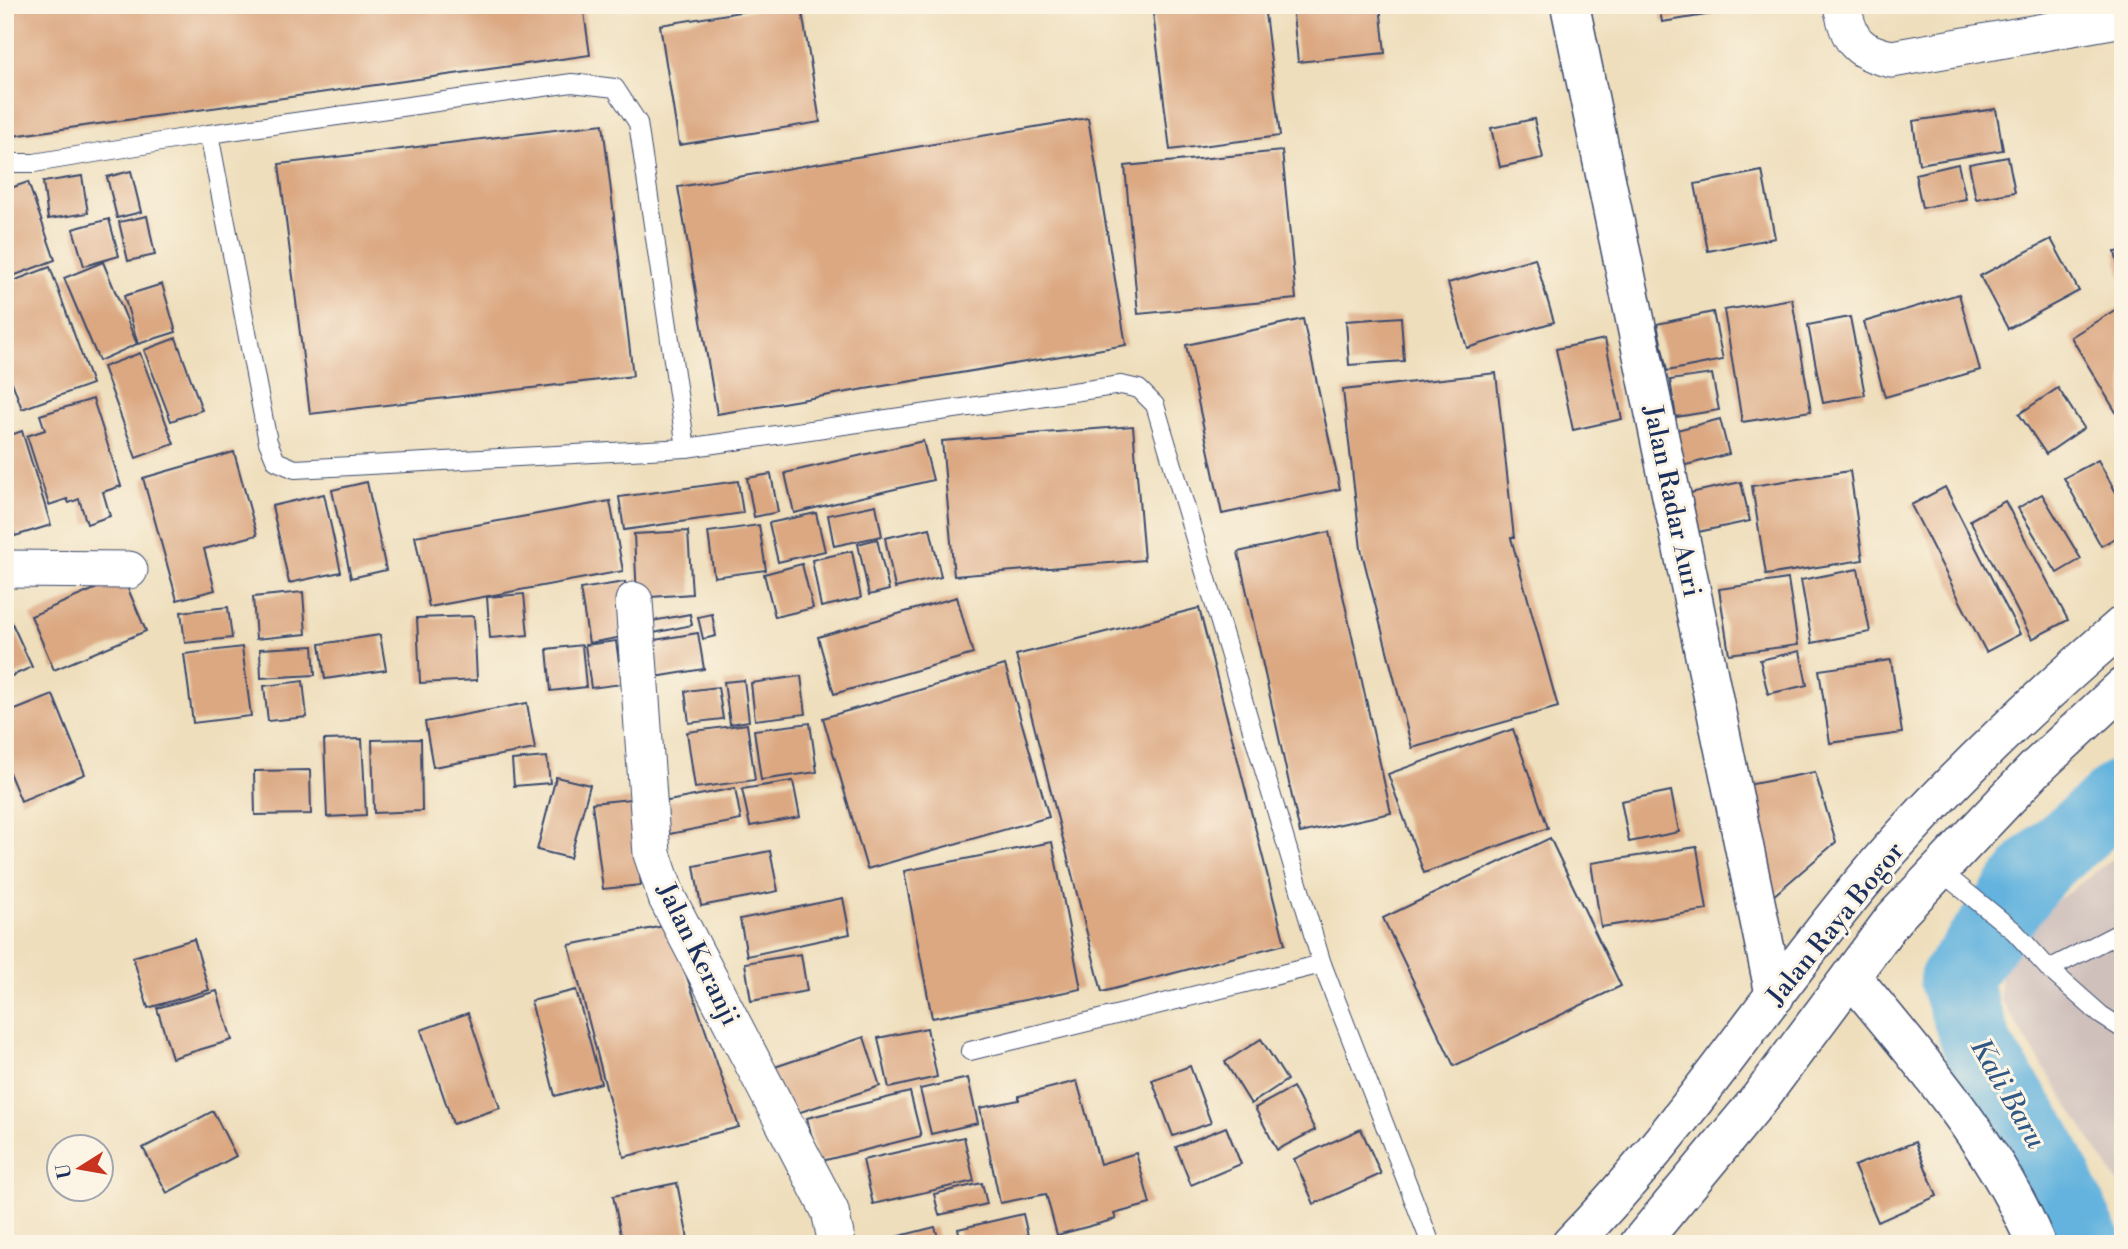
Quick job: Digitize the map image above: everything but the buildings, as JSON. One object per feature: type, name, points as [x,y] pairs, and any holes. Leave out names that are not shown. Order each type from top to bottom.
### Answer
[{"type":"main road","name":"Jalan Radar Auri","points":[[1570,5],[1775,996]]},
{"type":"main road","name":"Jalan Raya Bogor","points":[[1571,1244],[1645,1164],[1860,885],[1944,793],[2071,670],[2123,625]]},
{"type":"main road","name":"Jalan Raya Bogor","points":[[1639,1244],[1760,1098],[1894,918],[1947,878],[2037,767],[2123,687]]},
{"type":"main road","points":[[1851,976],[1924,1065],[1989,1153],[2020,1206],[2036,1244]]},
{"type":"street","points":[[1842,5],[1846,24],[1856,45],[1870,55],[1892,59],[2123,18]]},
{"type":"street","points":[[5,569],[128,570]]},
{"type":"street","name":"Jalan Keranji","points":[[634,601],[652,854],[667,898],[830,1211],[837,1244]]},
{"type":"lane","points":[[5,163],[34,163],[209,134],[572,83],[615,88],[638,123],[686,448]]},
{"type":"lane","points":[[209,134],[268,442],[276,460],[295,469],[686,448],[1121,385],[1139,389],[1156,405],[1322,964],[1431,1244]]},
{"type":"lane","points":[[1947,878],[2003,923],[2101,1015],[2123,1029]]},
{"type":"lane","points":[[2049,969],[2123,931]]},
{"type":"lane","points":[[970,1051],[1322,964]]},
{"type":"shaded area","points":[[2123,852],[2123,1200],[2118,1183],[2000,999],[2001,967],[2041,912]]},
{"type":"waterway","name":"Kali Baru","points":[[2087,1244],[2039,1140],[1980,1052],[1954,980],[2037,867],[2123,793]]}]
